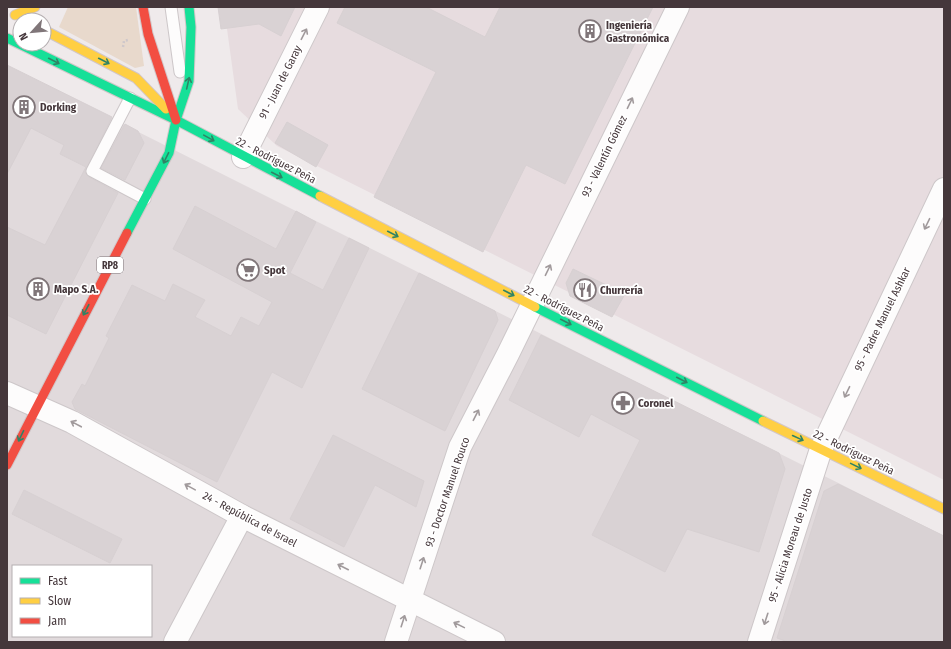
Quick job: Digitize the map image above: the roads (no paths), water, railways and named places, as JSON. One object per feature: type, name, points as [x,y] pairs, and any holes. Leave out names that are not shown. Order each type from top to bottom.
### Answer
[{"type":"main road","points":[[11,13],[28,11],[35,7]]},
{"type":"main road","points":[[143,7],[148,34],[176,120]]},
{"type":"main road","name":"RP8","points":[[7,465],[36,406],[169,153],[176,120],[189,81],[191,27],[189,7]]},
{"type":"main road","name":"22 - Rodríguez Peña","points":[[52,34],[136,78],[176,120]]},
{"type":"main road","name":"22 - Rodríguez Peña","points":[[7,38],[176,120],[243,157],[531,305],[944,509]]},
{"type":"main road","points":[[164,54],[176,120]]},
{"type":"street","name":"91 - Juan de Garay","points":[[243,157],[318,7]]},
{"type":"street","name":"93 - Valentín Gómez","points":[[531,305],[678,7]]},
{"type":"street","name":"95 - Padre Manuel Ashkar","points":[[821,449],[944,189]]},
{"type":"street","name":"93 - Doctor Manuel Rouco","points":[[396,642],[460,447],[508,354],[531,305]]},
{"type":"street","name":"24 - República de Israel","points":[[7,393],[72,422],[242,516],[494,642]]},
{"type":"street","name":"95 - Alicia Moreau de Justo","points":[[759,642],[821,449]]},
{"type":"street","points":[[175,642],[242,516]]},
{"type":"lane","points":[[171,7],[180,68],[176,120]]},
{"type":"lane","points":[[130,98],[92,171],[145,199]]},
{"type":"place","name":"Ingeniería Gastronómica","points":[[590,31]]},
{"type":"place","name":"Dorking","points":[[24,107]]},
{"type":"place","name":"Spot","points":[[248,270]]},
{"type":"place","name":"Mapo S.A.","points":[[38,289]]},
{"type":"place","name":"Churrería","points":[[585,290]]},
{"type":"place","name":"Coronel","points":[[623,403]]}]
